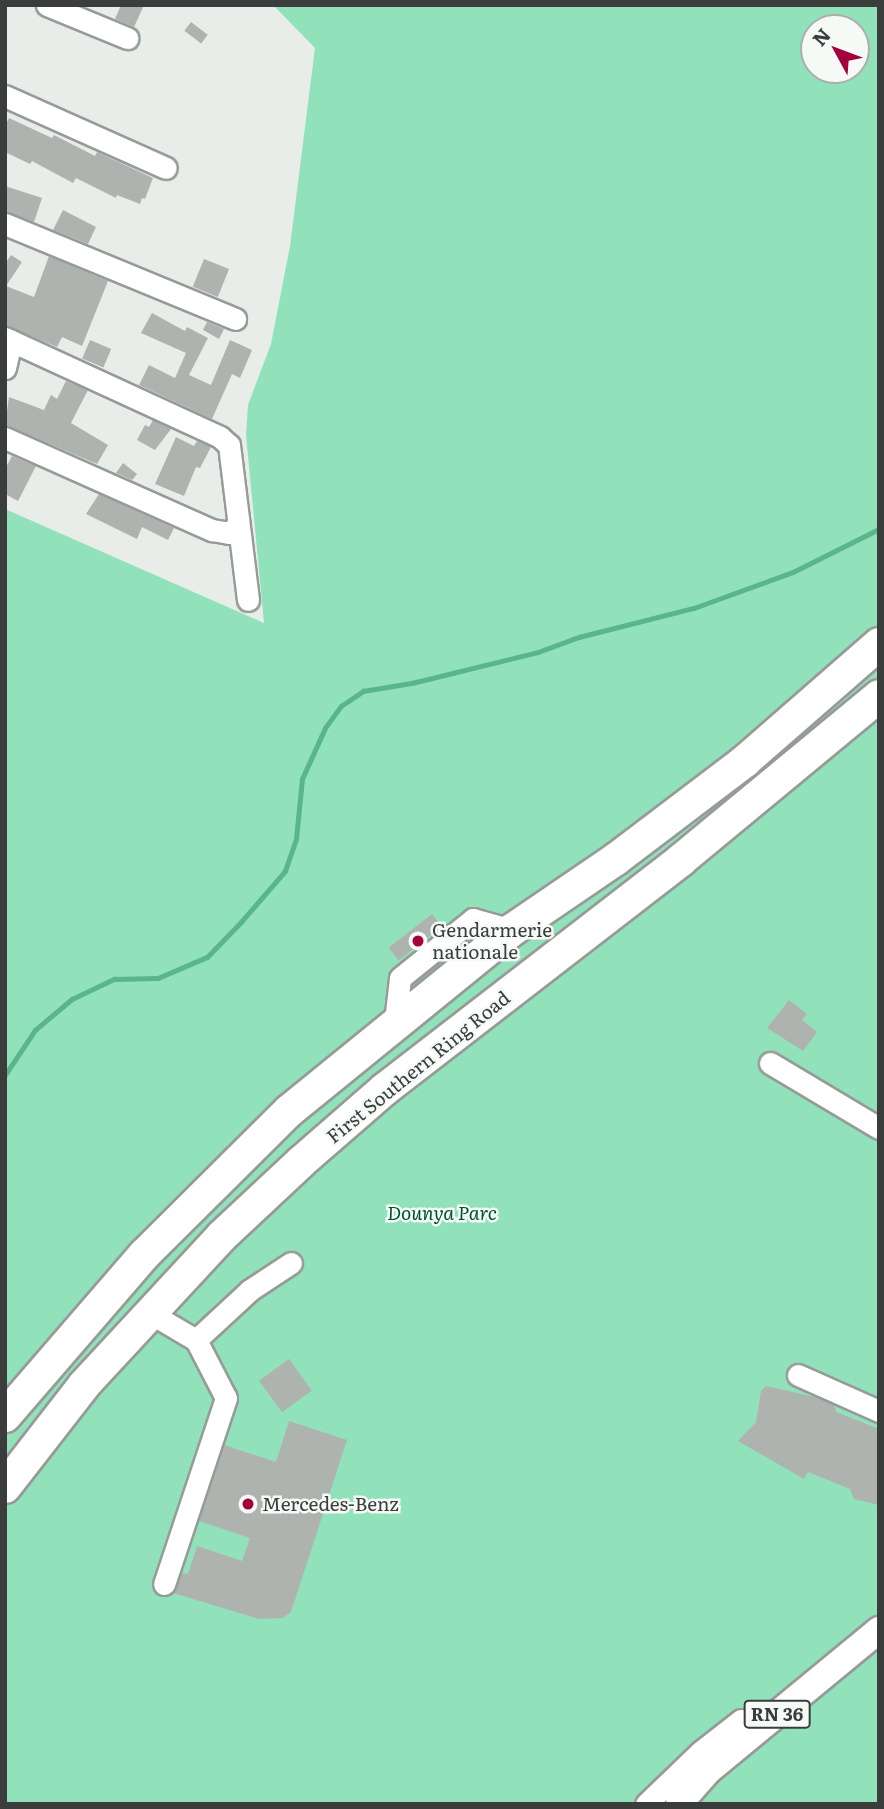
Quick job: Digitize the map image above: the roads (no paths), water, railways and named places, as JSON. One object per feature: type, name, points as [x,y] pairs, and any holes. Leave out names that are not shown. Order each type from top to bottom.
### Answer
[{"type":"highway","points":[[5,1416],[145,1254],[289,1111],[395,1022],[512,930],[616,859],[745,761],[879,644]]},
{"type":"highway","name":"First Southern Ring Road","points":[[5,1488],[84,1385],[222,1236],[385,1089],[681,860],[879,696]]},
{"type":"highway","points":[[834,734],[879,704]]},
{"type":"main road","name":"RN 36","points":[[680,1804],[708,1770],[879,1630]]},
{"type":"street","points":[[47,5],[127,37]]},
{"type":"street","points":[[5,96],[166,168]]},
{"type":"street","points":[[5,225],[235,319]]},
{"type":"street","points":[[5,368],[8,339],[220,437],[229,445],[248,600]]},
{"type":"street","points":[[5,439],[212,530],[229,533],[238,525]]},
{"type":"street","points":[[770,1063],[879,1128]]},
{"type":"street","points":[[196,1340],[250,1290],[291,1263]]},
{"type":"street","points":[[150,1313],[196,1340],[226,1398],[164,1584]]},
{"type":"street","points":[[798,1375],[879,1410]]},
{"type":"street","points":[[646,1804],[700,1752],[741,1720]]},
{"type":"waterway","points":[[5,1075],[35,1030],[72,999],[114,979],[158,978],[207,957],[241,922],[285,871],[296,839],[302,779],[325,728],[341,706],[363,691],[412,683],[538,652],[579,637],[694,608],[793,572],[879,529]]},
{"type":"place","name":"Gendarmerie nationale","points":[[418,941]]},
{"type":"place","name":"Mercedes-Benz","points":[[248,1504]]},
{"type":"park label","name":"Dounya Parc","points":[[442,1213]]}]
